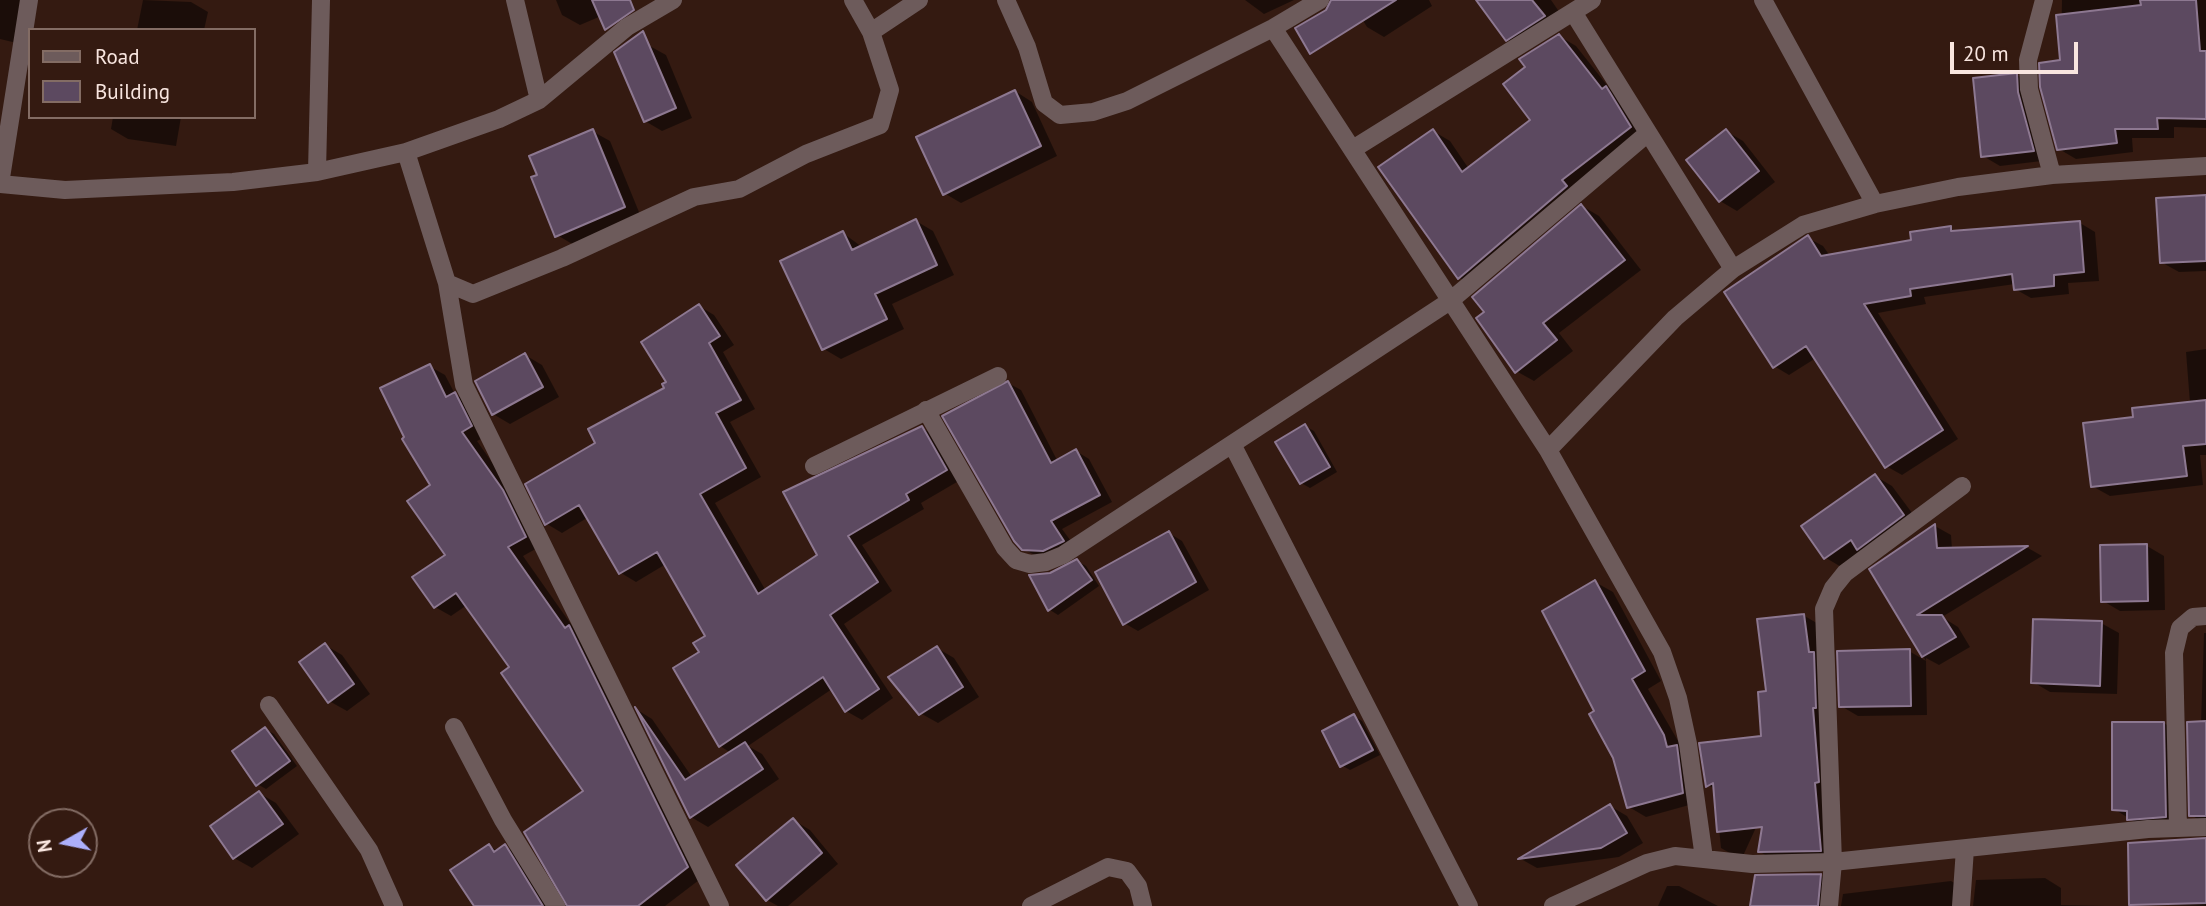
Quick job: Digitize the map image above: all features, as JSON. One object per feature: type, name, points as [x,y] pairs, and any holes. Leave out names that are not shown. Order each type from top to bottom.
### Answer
[{"type":"street","points":[[29,0],[0,184],[65,190],[233,181],[317,172],[406,152],[499,119],[539,100],[627,27],[674,0]]},
{"type":"street","points":[[317,172],[321,0]]},
{"type":"street","points":[[515,0],[539,100]]},
{"type":"street","points":[[447,283],[473,293],[562,258],[694,197],[739,189],[806,154],[880,125],[890,90],[871,32],[853,0]]},
{"type":"street","points":[[871,32],[919,0]]},
{"type":"street","points":[[1006,0],[1027,47],[1044,103],[1060,115],[1093,112],[1127,101],[1273,28],[1320,0]]},
{"type":"street","points":[[1353,149],[1592,0]]},
{"type":"street","points":[[1763,0],[1875,204]]},
{"type":"street","points":[[2044,0],[2028,60],[2029,89],[2052,175]]},
{"type":"street","points":[[1573,12],[1733,269]]},
{"type":"street","points":[[1273,28],[1548,450],[1662,652],[1678,698],[1688,744],[1704,858]]},
{"type":"street","points":[[926,410],[1005,548],[1016,561],[1030,564],[1063,555],[1450,301],[1648,133]]},
{"type":"street","points":[[406,152],[447,283],[464,385],[720,906]]},
{"type":"street","points":[[1548,450],[1675,318],[1733,269],[1803,225],[1875,204],[1958,187],[2052,175],[2206,166]]},
{"type":"street","points":[[814,466],[998,376]]},
{"type":"street","points":[[1232,444],[1469,906]]},
{"type":"street","points":[[1829,906],[1833,863],[1825,609],[1833,589],[1845,573],[1962,486]]},
{"type":"street","points":[[2178,828],[2174,653],[2180,628],[2193,617],[2206,616]]},
{"type":"street","points":[[269,705],[369,850],[394,906]]},
{"type":"street","points":[[454,727],[503,820],[556,906]]},
{"type":"street","points":[[1553,906],[1647,863],[1675,856],[1752,864],[1833,863],[2206,827]]},
{"type":"street","points":[[1961,906],[1965,849]]},
{"type":"street","points":[[1031,906],[1108,867],[1127,871],[1138,886],[1143,906]]},
{"type":"building","points":[[592,0],[630,0],[634,10],[605,30]]},
{"type":"building","points":[[1331,0],[1396,0],[1310,54],[1295,28],[1326,10]]},
{"type":"building","points":[[1476,0],[1532,0],[1545,16],[1506,41]]},
{"type":"building","points":[[2140,0],[2196,0],[2200,51],[2206,51],[2206,119],[2157,118],[2158,129],[2115,129],[2117,143],[2057,150],[2040,87],[2039,63],[2060,60],[2056,15],[2141,5]]},
{"type":"building","points":[[643,31],[676,108],[644,122],[614,52]]},
{"type":"building","points":[[1559,34],[1602,89],[1606,86],[1631,127],[1562,180],[1567,186],[1458,279],[1378,167],[1433,129],[1462,172],[1530,120],[1503,84],[1525,67],[1519,59]]},
{"type":"building","points":[[2017,73],[2018,92],[2034,151],[1981,157],[1973,78]]},
{"type":"building","points":[[1015,90],[1041,146],[943,195],[916,137]]},
{"type":"building","points":[[593,129],[625,207],[555,237],[531,177],[537,175],[529,156]]},
{"type":"building","points":[[1726,129],[1759,171],[1719,202],[1686,160]]},
{"type":"building","points":[[2206,195],[2206,261],[2160,263],[2156,198]]},
{"type":"building","points":[[1581,204],[1625,260],[1543,323],[1557,340],[1515,373],[1476,318],[1484,312],[1472,297]]},
{"type":"building","points":[[916,219],[937,265],[875,294],[887,319],[822,350],[780,261],[843,231],[852,250]]},
{"type":"building","points":[[2080,221],[2084,272],[2054,275],[2054,286],[2014,290],[2012,274],[1910,289],[1911,296],[1864,304],[1943,430],[1885,468],[1806,346],[1773,368],[1724,292],[1808,235],[1821,256],[1911,240],[1910,232],[1951,226],[1951,231]]},
{"type":"building","points":[[699,304],[720,336],[709,343],[741,400],[716,413],[746,468],[700,494],[758,594],[817,555],[783,492],[922,426],[947,470],[906,494],[909,500],[848,536],[878,582],[830,615],[879,689],[845,712],[823,677],[719,747],[673,668],[699,652],[693,643],[705,636],[657,552],[619,574],[579,505],[545,525],[525,484],[595,443],[588,429],[664,388],[662,384],[666,382],[641,342]]},
{"type":"building","points":[[525,353],[543,387],[492,415],[475,381]]},
{"type":"building","points":[[430,364],[446,397],[455,392],[472,426],[462,432],[503,490],[526,537],[508,547],[565,628],[569,625],[688,867],[638,906],[567,906],[524,832],[583,791],[501,673],[509,667],[456,593],[434,608],[412,577],[445,555],[407,501],[430,485],[402,439],[404,437],[380,388]]},
{"type":"building","points":[[1008,381],[1051,463],[1076,449],[1100,495],[1051,521],[1064,541],[1043,551],[1022,550],[1014,541],[942,416]]},
{"type":"building","points":[[2206,400],[2206,444],[2183,446],[2187,476],[2091,487],[2083,423],[2133,417],[2132,408]]},
{"type":"building","points":[[1305,424],[1330,467],[1300,484],[1275,442]]},
{"type":"building","points":[[1875,474],[1904,515],[1857,550],[1851,540],[1824,559],[1801,526]]},
{"type":"building","points":[[1935,524],[1937,548],[2028,546],[1917,615],[1942,615],[1956,637],[1922,657],[1869,569]]},
{"type":"building","points":[[1169,531],[1196,582],[1123,625],[1095,572]]},
{"type":"building","points":[[2147,544],[2148,601],[2101,602],[2100,545]]},
{"type":"building","points":[[1077,559],[1092,580],[1048,611],[1029,575],[1050,573]]},
{"type":"building","points":[[1595,580],[1645,671],[1632,679],[1664,735],[1667,747],[1677,745],[1683,793],[1627,808],[1613,758],[1589,714],[1594,711],[1542,611]]},
{"type":"building","points":[[1804,614],[1809,652],[1814,652],[1816,708],[1813,708],[1819,782],[1815,783],[1821,851],[1758,852],[1762,827],[1717,832],[1713,783],[1706,787],[1699,743],[1761,736],[1758,692],[1766,691],[1757,619]]},
{"type":"building","points":[[2033,619],[2102,621],[2100,686],[2031,683]]},
{"type":"building","points":[[325,643],[354,684],[328,703],[299,662]]},
{"type":"building","points":[[937,646],[963,687],[919,715],[888,677]]},
{"type":"building","points":[[1910,649],[1911,706],[1839,707],[1837,651]]},
{"type":"building","points":[[635,707],[685,780],[745,742],[763,769],[690,818]]},
{"type":"building","points":[[1354,714],[1373,750],[1340,767],[1322,731]]},
{"type":"building","points":[[2206,721],[2206,816],[2189,816],[2187,722]]},
{"type":"building","points":[[2112,722],[2164,722],[2166,817],[2127,820],[2127,811],[2112,810]]},
{"type":"building","points":[[265,727],[290,761],[256,786],[232,751]]},
{"type":"building","points":[[259,791],[283,824],[233,859],[210,826]]},
{"type":"building","points":[[1610,804],[1627,833],[1601,848],[1518,859]]},
{"type":"building","points":[[793,818],[822,853],[766,901],[736,865]]},
{"type":"building","points":[[2206,838],[2206,903],[2129,905],[2128,843]]},
{"type":"building","points":[[489,844],[494,852],[505,844],[543,906],[474,906],[450,870]]},
{"type":"building","points":[[1821,874],[1818,906],[1750,906],[1755,875]]}]
